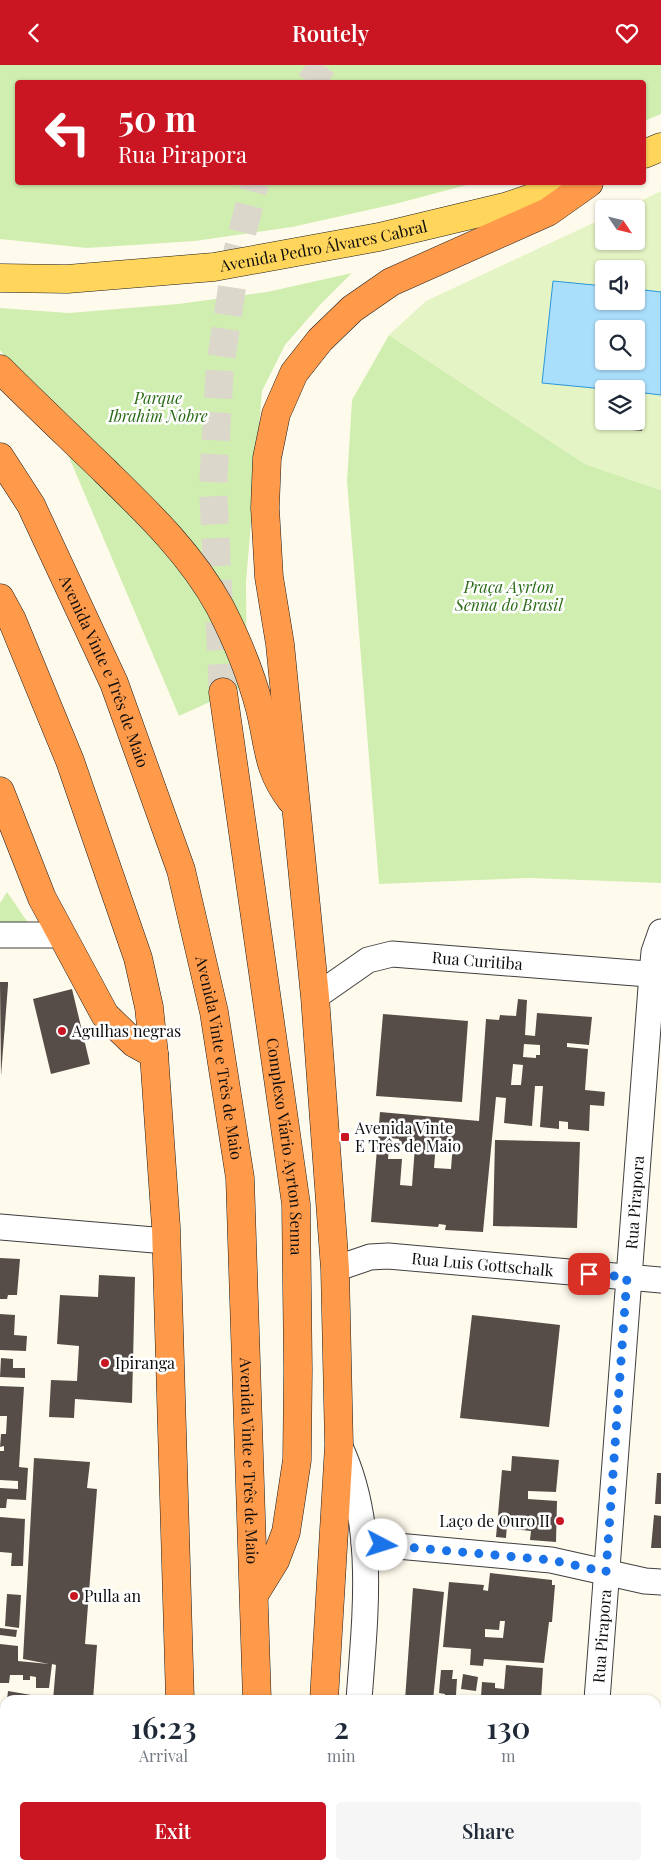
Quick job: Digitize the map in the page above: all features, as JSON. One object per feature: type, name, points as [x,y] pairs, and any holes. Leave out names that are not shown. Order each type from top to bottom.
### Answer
[{"type":"highway","points":[[324,1695],[339,1445],[335,1269],[315,997],[280,644],[270,577],[265,508],[268,458],[276,414],[294,373],[320,340],[352,309],[391,282],[548,213],[586,185]]},
{"type":"highway","points":[[0,369],[157,522],[192,563],[219,607],[244,659],[260,709],[272,770],[279,785],[295,806]]},
{"type":"highway","name":"Avenida Vinte e Três de Maio","points":[[0,457],[31,505],[114,683],[181,871],[214,1013],[240,1178],[257,1695]]},
{"type":"highway","points":[[0,598],[12,620],[70,761],[138,958],[149,1007],[154,1054],[166,1241],[180,1695]]},
{"type":"highway","name":"Complexo Viário Ayrton Senna","points":[[223,692],[296,1204],[297,1460],[286,1532],[274,1561],[254,1595]]},
{"type":"highway","points":[[0,791],[42,898],[105,1015],[134,1043],[154,1054]]},
{"type":"main road","points":[[646,154],[661,147]]},
{"type":"main road","name":"Avenida Pedro Álvares Cabral","points":[[0,278],[67,279],[214,267],[379,237],[508,206],[569,185]]},
{"type":"street","points":[[656,975],[654,952],[661,932]]},
{"type":"street","points":[[0,935],[61,935]]},
{"type":"street","name":"Rua Curitiba","points":[[315,997],[368,960],[392,954],[656,975]]},
{"type":"street","name":"Rua Pirapora","points":[[597,1695],[627,1277],[656,975]]},
{"type":"street","points":[[0,1227],[166,1241]]},
{"type":"street","name":"Rua Luis Gottschalk","points":[[335,1269],[370,1257],[388,1256],[661,1280]]},
{"type":"street","points":[[339,1445],[351,1470],[358,1495],[364,1543],[366,1608],[360,1695]]},
{"type":"street","points":[[364,1543],[551,1560],[661,1583]]},
{"type":"green space","points":[[0,65],[661,65],[661,114],[646,120],[646,80],[15,80],[15,185],[466,185],[395,204],[292,227],[195,241],[87,248],[0,239]]},
{"type":"green space","points":[[661,191],[661,490],[585,464],[389,335],[426,301],[595,222],[595,250],[645,250],[645,200],[642,200]]},
{"type":"green space","name":"Parque Ibrahim Nobre","points":[[352,273],[319,306],[285,345],[262,391],[246,582],[247,685],[179,716],[60,436],[0,350],[0,308],[69,313],[178,304],[267,292]]},
{"type":"green space","name":"Praça Ayrton Senna do Brasil","points":[[389,335],[585,464],[661,490],[661,883],[529,878],[379,884],[347,481],[352,400]]},
{"type":"green space","points":[[7,892],[31,927],[0,925],[0,903]]},
{"type":"water","points":[[553,281],[595,285],[595,310],[645,310],[645,290],[661,292],[661,395],[645,393],[645,380],[595,380],[595,388],[542,383]]},
{"type":"building","points":[[0,982],[8,982],[1,1076]]},
{"type":"building","name":"Agulhas negras","points":[[72,989],[90,1064],[51,1074],[33,999]]},
{"type":"building","points":[[518,999],[527,1000],[525,1035],[535,1036],[537,1013],[592,1017],[589,1045],[567,1043],[567,1047],[588,1049],[585,1090],[605,1092],[604,1106],[590,1105],[589,1131],[568,1129],[568,1122],[559,1121],[559,1129],[540,1127],[543,1086],[535,1086],[532,1126],[504,1123],[506,1098],[496,1097],[483,1232],[445,1230],[446,1225],[439,1224],[438,1227],[371,1222],[380,1112],[479,1121],[486,1019],[499,1020],[500,1015],[516,1016]],"holes":[[[524,1044],[540,1045],[540,1055],[536,1055],[536,1058],[523,1057]],[[513,1064],[523,1065],[521,1085],[511,1085]],[[390,1138],[399,1139],[399,1144],[415,1146],[412,1186],[400,1185],[402,1159],[388,1159]],[[436,1142],[453,1143],[451,1169],[434,1168]]]},
{"type":"building","points":[[383,1014],[468,1021],[462,1102],[376,1096]]},
{"type":"building","points":[[495,1140],[580,1142],[577,1228],[493,1226]]},
{"type":"building","points":[[0,1258],[20,1259],[17,1295],[8,1295],[7,1299],[0,1299]]},
{"type":"building","name":"Ipiranga","points":[[99,1275],[135,1277],[132,1403],[75,1399],[74,1418],[49,1417],[51,1380],[77,1381],[79,1346],[57,1344],[60,1295],[98,1297]]},
{"type":"building","points":[[0,1314],[15,1315],[14,1335],[27,1336],[26,1351],[0,1350]]},
{"type":"building","points":[[472,1315],[560,1325],[549,1427],[460,1418]]},
{"type":"building","points":[[1,1358],[13,1359],[13,1368],[25,1368],[25,1378],[0,1377]]},
{"type":"building","points":[[0,1386],[24,1387],[19,1467],[28,1468],[26,1500],[7,1499],[6,1508],[0,1508],[0,1488],[18,1489],[18,1481],[0,1480],[0,1451],[4,1451],[4,1446],[0,1447],[1,1434],[6,1434],[7,1416],[0,1416]]},
{"type":"building","points":[[512,1456],[559,1460],[556,1492],[528,1491],[528,1499],[557,1501],[556,1542],[530,1540],[531,1531],[513,1529],[514,1525],[507,1524],[506,1538],[496,1537],[502,1470],[511,1471]]},
{"type":"building","points":[[34,1458],[90,1462],[87,1488],[97,1489],[85,1644],[97,1645],[93,1695],[53,1695],[56,1665],[52,1664],[49,1688],[36,1688],[36,1677],[30,1676],[30,1680],[23,1680],[23,1675],[10,1675],[9,1683],[0,1683],[0,1644],[18,1646],[18,1661],[49,1664],[23,1659]]},
{"type":"building","points":[[657,1473],[661,1473],[661,1504],[655,1504]]},
{"type":"building","points":[[654,1515],[661,1516],[661,1548],[651,1548]]},
{"type":"building","points":[[0,1517],[25,1519],[23,1566],[11,1566],[12,1553],[0,1552]]},
{"type":"building","points":[[490,1573],[552,1580],[552,1585],[555,1585],[552,1622],[549,1622],[544,1663],[484,1659],[483,1666],[470,1665],[471,1649],[443,1647],[449,1582],[484,1585],[483,1590],[488,1591]],"holes":[[[500,1621],[505,1621],[503,1638],[485,1637],[485,1629],[499,1630]]]},
{"type":"building","points":[[413,1588],[444,1592],[434,1695],[405,1695]]},
{"type":"building","points":[[7,1594],[21,1595],[19,1628],[5,1626]]},
{"type":"building","points":[[0,1628],[17,1630],[16,1637],[0,1635]]},
{"type":"building","points":[[506,1665],[543,1668],[541,1695],[481,1695],[482,1682],[495,1683],[495,1688],[504,1689]]},
{"type":"building","points":[[441,1670],[453,1670],[452,1679],[457,1679],[456,1695],[439,1693]]},
{"type":"building","points":[[463,1674],[478,1677],[476,1691],[461,1689]]},
{"type":"building","points":[[8,1691],[31,1695],[8,1695]]},
{"type":"tunnel","points":[[312,80],[323,65]]},
{"type":"tunnel","points":[[223,692],[213,487],[220,366],[238,249],[254,185]]},
{"type":"place","name":"Agulhas negras","points":[[62,1031]]},
{"type":"place","name":"Avenida Vinte E Três de Maio","points":[[345,1137]]},
{"type":"place","name":"Ipiranga","points":[[105,1363]]},
{"type":"place","name":"Laço de Ouro II","points":[[560,1521]]},
{"type":"place","name":"Pulla an","points":[[74,1596]]},
{"type":"route","points":[[382,1545],[551,1560],[606,1572],[627,1277],[589,1274]]}]
